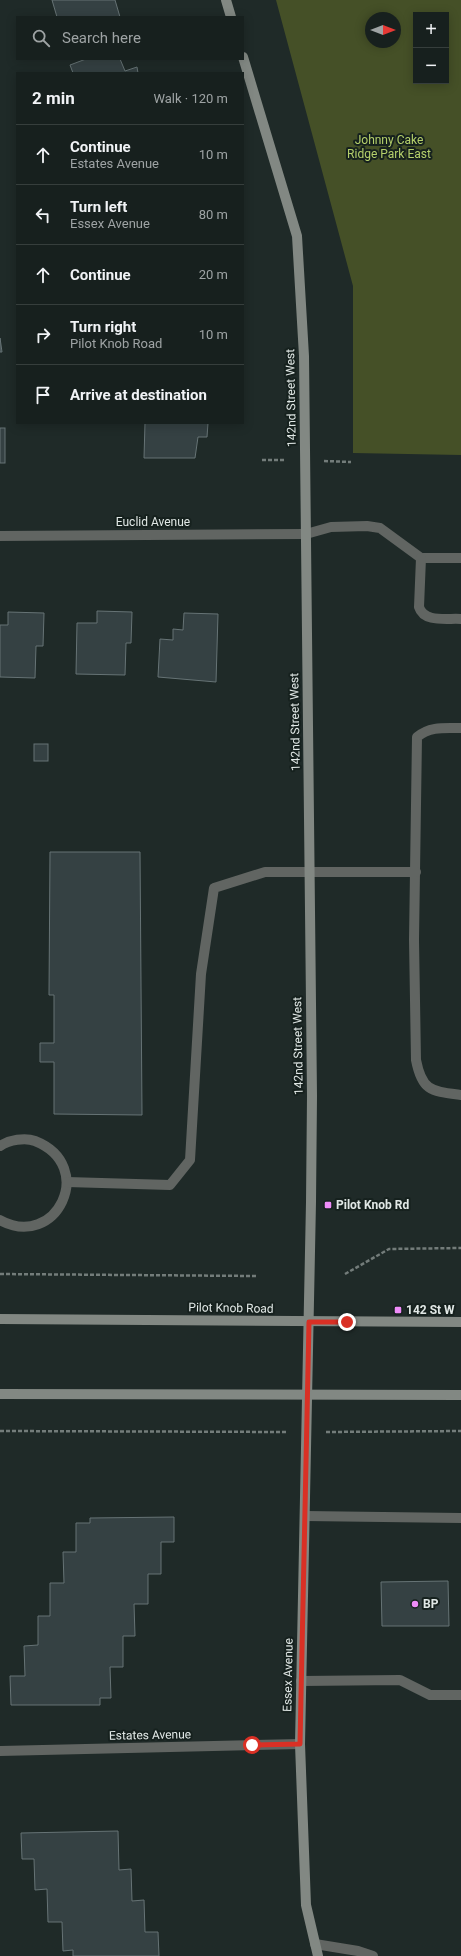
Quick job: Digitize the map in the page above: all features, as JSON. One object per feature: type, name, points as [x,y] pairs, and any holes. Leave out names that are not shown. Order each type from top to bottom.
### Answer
[{"type":"street","points":[[226,0],[231,16]]},
{"type":"street","name":"142nd Street West","points":[[244,60],[297,236],[304,356],[312,1096],[307,1394]]},
{"type":"street","name":"Euclid Avenue","points":[[0,536],[306,534],[331,527],[367,526],[380,528],[421,558]]},
{"type":"street","points":[[461,558],[421,558],[419,607],[421,612],[432,618],[461,619]]},
{"type":"street","points":[[461,728],[432,728],[417,737],[414,940],[416,1060],[419,1077],[423,1083],[432,1090],[461,1095]]},
{"type":"street","points":[[67,1182],[170,1185],[190,1160],[201,974],[214,888],[265,872],[416,872]]},
{"type":"street","points":[[0,1146],[16,1140],[32,1140],[45,1145],[57,1155],[64,1168],[67,1182],[65,1196],[59,1209],[49,1219],[37,1225],[22,1227],[9,1225],[0,1220]]},
{"type":"street","name":"Pilot Knob Road","points":[[0,1319],[461,1322]]},
{"type":"street","points":[[0,1394],[461,1395]]},
{"type":"street","name":"Essex Avenue","points":[[307,1394],[300,1744],[306,1906],[318,1956]]},
{"type":"street","points":[[305,1516],[461,1518]]},
{"type":"street","points":[[301,1681],[400,1680],[430,1695],[461,1694]]},
{"type":"street","name":"Estates Avenue","points":[[0,1751],[300,1744]]},
{"type":"street","points":[[315,1944],[358,1951],[373,1956]]},
{"type":"path","points":[[345,1274],[389,1250],[461,1248]]},
{"type":"path","points":[[0,1274],[256,1276]]},
{"type":"path","points":[[0,1431],[254,1433]]},
{"type":"path","points":[[348,1432],[461,1431]]},
{"type":"green space","name":"Johnny Cake Ridge Park East","points":[[276,0],[461,0],[461,455],[353,453],[353,286]]},
{"type":"building","points":[[52,0],[115,0],[120,16],[57,16]]},
{"type":"building","points":[[83,60],[120,60],[125,71],[137,67],[138,72],[73,72],[70,65]]},
{"type":"building","points":[[0,338],[2,352],[0,352]]},
{"type":"building","points":[[145,424],[208,424],[207,437],[198,437],[195,458],[144,458]]},
{"type":"building","points":[[0,428],[5,428],[5,463],[0,463]]},
{"type":"building","points":[[97,611],[132,612],[131,643],[126,643],[125,675],[76,674],[77,623],[97,623]]},
{"type":"building","points":[[8,612],[44,613],[43,646],[36,646],[35,678],[0,677],[0,625],[8,625]]},
{"type":"building","points":[[184,613],[218,614],[216,682],[158,677],[160,639],[173,640],[173,629],[183,630]]},
{"type":"building","points":[[34,744],[48,744],[48,761],[34,761]]},
{"type":"building","points":[[50,852],[140,852],[142,1115],[54,1114],[54,1062],[40,1062],[40,1043],[54,1043],[54,995],[49,995]]},
{"type":"building","points":[[174,1517],[174,1542],[161,1542],[161,1574],[148,1574],[148,1604],[134,1604],[135,1636],[123,1636],[123,1667],[110,1667],[111,1698],[100,1698],[100,1705],[11,1705],[10,1676],[25,1676],[24,1646],[38,1645],[38,1616],[50,1616],[50,1583],[64,1583],[63,1552],[76,1552],[76,1523],[90,1523],[90,1518]]},
{"type":"building","name":"BP","points":[[448,1581],[449,1626],[382,1626],[381,1582]]},
{"type":"building","points":[[118,1831],[119,1870],[131,1869],[132,1901],[144,1900],[145,1932],[158,1932],[159,1956],[73,1956],[73,1950],[63,1951],[62,1922],[48,1922],[47,1889],[35,1890],[34,1859],[22,1859],[21,1833]]},
{"type":"place","name":"Pilot Knob Rd","points":[[328,1205]]},
{"type":"place","name":"142 St W","points":[[398,1310]]},
{"type":"place","name":"BP","points":[[415,1604]]},
{"type":"route","points":[[252,1745],[300,1744],[309,1322],[347,1322]]}]
